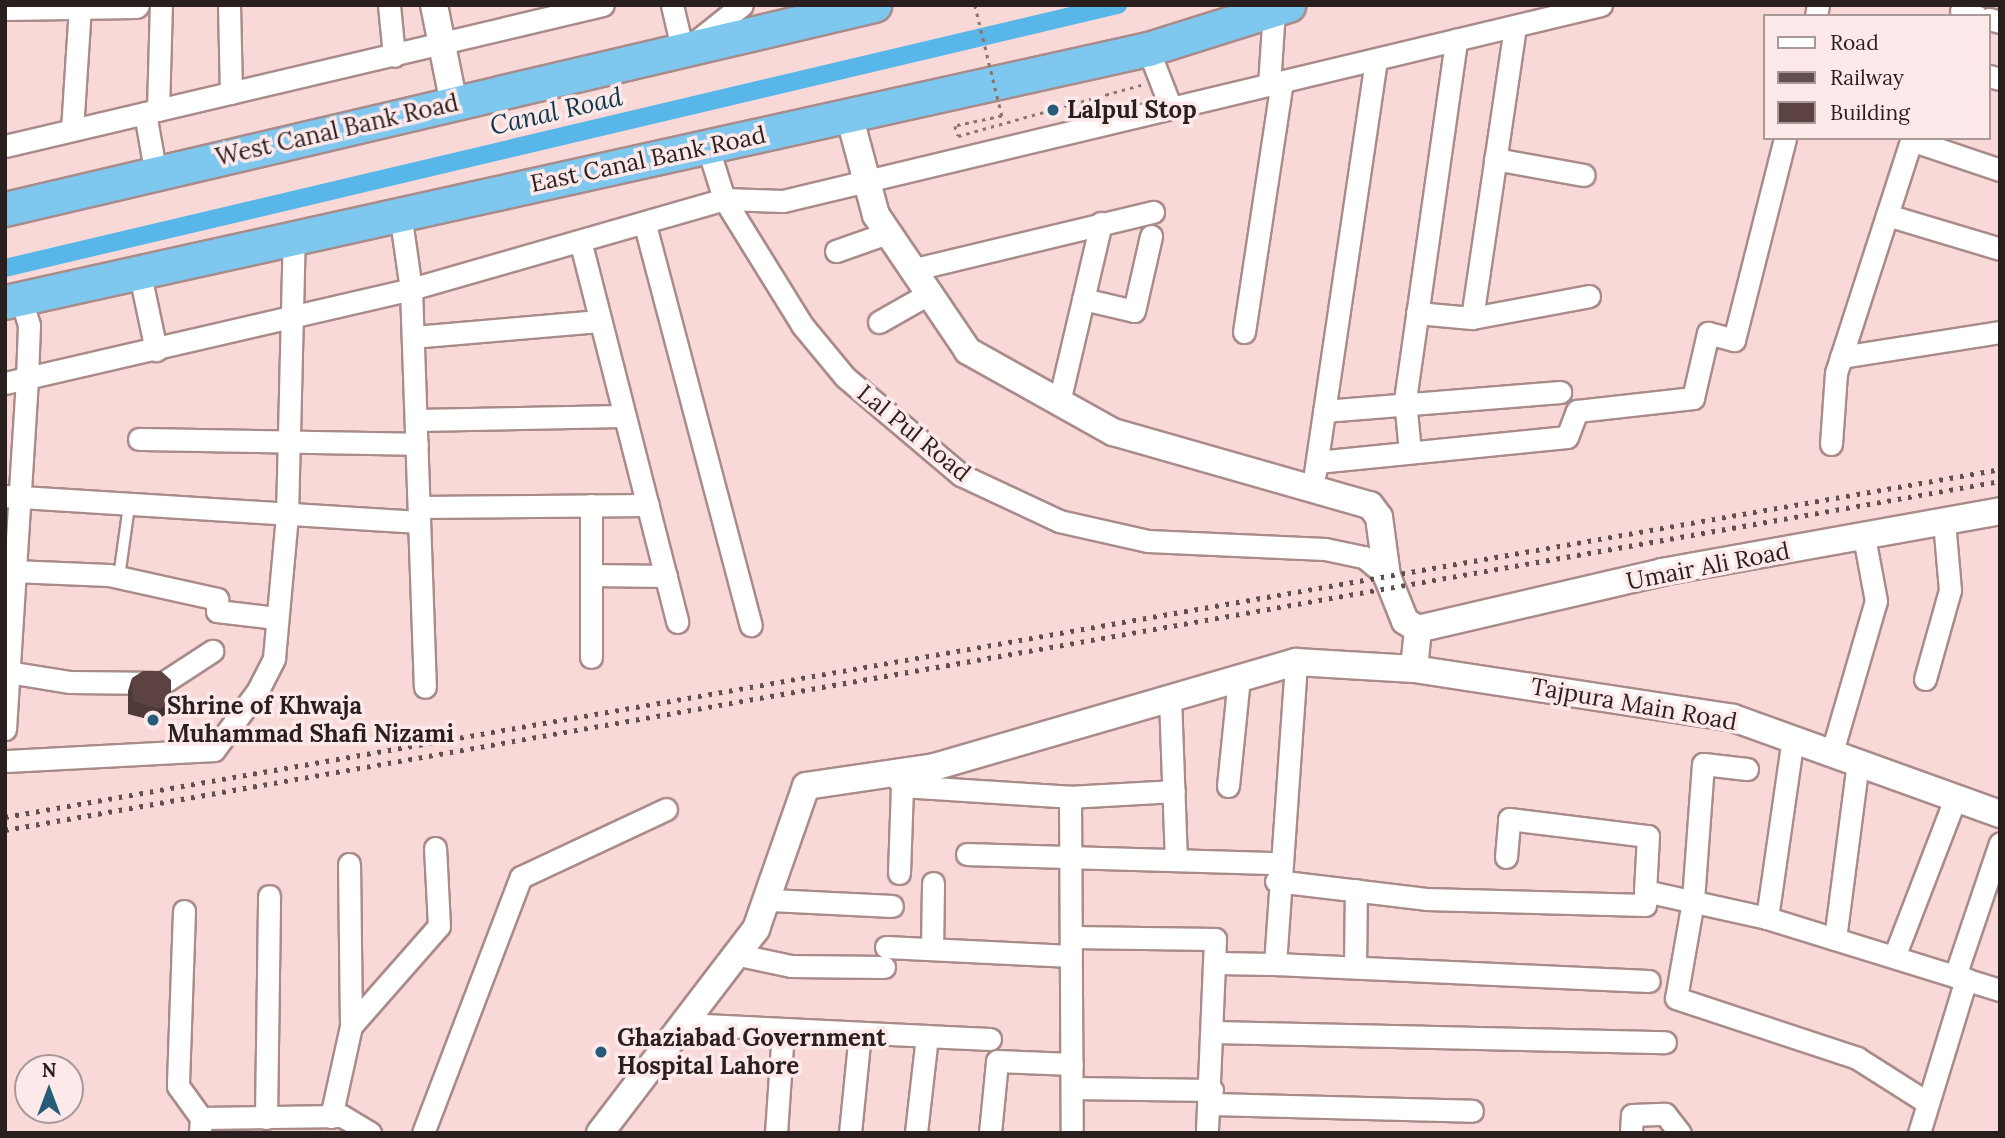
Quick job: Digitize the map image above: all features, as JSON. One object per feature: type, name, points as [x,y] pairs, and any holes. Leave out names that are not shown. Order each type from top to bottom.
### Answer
[{"type":"highway","name":"West Canal Bank Road","points":[[5,209],[155,170],[683,52],[874,5]]},
{"type":"highway","name":"East Canal Bank Road","points":[[13,300],[849,115],[1153,63],[1281,7]]},
{"type":"street","points":[[5,7],[136,5]]},
{"type":"street","points":[[155,170],[152,112],[161,5]]},
{"type":"street","points":[[229,5],[231,93]]},
{"type":"street","points":[[389,5],[394,56]]},
{"type":"street","points":[[434,5],[454,104]]},
{"type":"street","points":[[5,146],[441,45],[575,9],[603,5]]},
{"type":"street","points":[[672,5],[683,52],[742,5]]},
{"type":"street","points":[[5,383],[411,289],[581,244],[724,199],[783,201],[1601,5]]},
{"type":"street","points":[[72,130],[80,6]]},
{"type":"street","points":[[1244,332],[1276,83],[1281,7]]},
{"type":"street","points":[[1472,318],[1515,26]]},
{"type":"street","points":[[1410,452],[1405,404],[1456,40]]},
{"type":"street","points":[[1312,491],[1376,59]]},
{"type":"street","points":[[1153,63],[1171,108]]},
{"type":"street","points":[[849,115],[864,182],[887,233],[968,351],[1113,432],[1312,491],[1370,505],[1379,517],[1387,576],[1405,621],[1418,629],[1414,669]]},
{"type":"street","points":[[1317,462],[1567,436],[1577,411],[1693,398],[1708,333],[1734,340],[1784,140]]},
{"type":"street","points":[[1832,443],[1841,358],[1911,140]]},
{"type":"street","points":[[1914,140],[2000,170]]},
{"type":"street","name":"Lal Pul Road","points":[[707,145],[724,199],[769,280],[845,377],[961,475],[1059,521],[1148,541],[1325,549],[1364,557],[1387,576]]},
{"type":"street","points":[[1495,159],[1584,175]]},
{"type":"street","points":[[911,270],[1153,212]]},
{"type":"street","points":[[400,213],[411,289],[425,687]]},
{"type":"street","points":[[1887,215],[2000,249]]},
{"type":"street","points":[[1059,402],[1101,223]]},
{"type":"street","points":[[645,225],[751,625]]},
{"type":"street","points":[[836,251],[887,233]]},
{"type":"street","points":[[5,761],[214,750],[271,663],[287,516],[294,236]]},
{"type":"street","points":[[1083,299],[1134,311],[1151,236]]},
{"type":"street","points":[[581,244],[677,621]]},
{"type":"street","points":[[139,270],[156,350]]},
{"type":"street","points":[[879,322],[928,294]]},
{"type":"street","points":[[1417,313],[1472,318],[1589,296]]},
{"type":"street","points":[[5,729],[13,571],[11,496],[27,379],[29,325],[13,300]]},
{"type":"street","points":[[413,337],[600,321]]},
{"type":"street","points":[[1841,358],[2000,332]]},
{"type":"street","points":[[1324,411],[1560,392]]},
{"type":"street","points":[[416,420],[624,415]]},
{"type":"street","points":[[139,439],[416,444]]},
{"type":"street","points":[[11,496],[287,516],[648,505]]},
{"type":"street","points":[[591,505],[591,657]]},
{"type":"street","name":"Umair Ali Road","points":[[1418,629],[1662,572],[2000,511]]},
{"type":"street","points":[[1925,679],[1950,590],[1944,522]]},
{"type":"street","points":[[1832,752],[1876,601],[1864,537]]},
{"type":"street","points":[[13,571],[119,577],[217,599],[217,611],[277,618]]},
{"type":"street","points":[[591,575],[666,576]]},
{"type":"street","points":[[8,672],[71,682],[163,683],[212,652]]},
{"type":"street","points":[[1275,964],[1277,872],[1296,662]]},
{"type":"street","name":"Tajpura Main Road","points":[[771,900],[800,792],[816,784],[898,780],[1296,662],[1414,669],[1733,718],[2000,814]]},
{"type":"street","points":[[1228,786],[1239,678]]},
{"type":"street","points":[[1170,698],[1176,859]]},
{"type":"street","points":[[1767,918],[1793,738]]},
{"type":"street","points":[[1835,939],[1858,761]]},
{"type":"street","points":[[1747,769],[1703,764],[1693,901],[1676,999],[1857,1058],[1928,1103]]},
{"type":"street","points":[[899,873],[898,780],[1070,797],[1174,791]]},
{"type":"street","points":[[1894,957],[1956,796]]},
{"type":"street","points":[[1070,797],[1072,1133]]},
{"type":"street","points":[[423,1133],[521,877],[666,809]]},
{"type":"street","points":[[967,854],[1176,859],[1277,872],[1356,890],[1646,905],[1648,836],[1509,819],[1506,857]]},
{"type":"street","points":[[1919,1133],[2000,843]]},
{"type":"street","points":[[351,1026],[439,926],[435,848]]},
{"type":"street","points":[[337,1122],[351,1026],[349,864]]},
{"type":"street","points":[[932,949],[933,883]]},
{"type":"street","points":[[1355,967],[1356,890]]},
{"type":"street","points":[[1646,891],[1767,918],[2000,990]]},
{"type":"street","points":[[266,1118],[270,896]]},
{"type":"street","points":[[600,1133],[739,955],[771,900],[892,906]]},
{"type":"street","points":[[184,911],[178,1087],[201,1126],[266,1118],[337,1122],[370,1133]]},
{"type":"street","points":[[739,955],[791,966],[885,957],[932,949],[1215,939],[1212,1097],[1207,1133]]},
{"type":"street","points":[[1215,963],[1649,981]]},
{"type":"street","points":[[684,1024],[990,1039]]},
{"type":"street","points":[[776,1133],[783,1029]]},
{"type":"street","points":[[1213,1032],[1665,1042]]},
{"type":"street","points":[[850,1133],[860,1033]]},
{"type":"street","points":[[916,1133],[925,1036]]},
{"type":"street","points":[[990,1133],[997,1061],[1072,1064]]},
{"type":"street","points":[[1072,1088],[1472,1111]]},
{"type":"street","points":[[1631,1133],[1632,1115],[1665,1114],[1680,1133]]},
{"type":"lane","points":[[119,577],[129,506]]},
{"type":"path","points":[[975,5],[1002,116],[955,126],[958,136],[1122,95],[1153,63]]},
{"type":"building","points":[[143,671],[161,671],[171,680],[171,702],[160,709],[133,701],[132,678]]},
{"type":"waterway","name":"Canal Road","points":[[5,268],[1118,5]]},
{"type":"railway","points":[[5,817],[2000,469]]},
{"type":"railway","points":[[5,830],[2000,481]]},
{"type":"place","name":"Lalpul Stop","points":[[1053,110]]},
{"type":"place","name":"Shrine of Khwaja Muhammad Shafi Nizami","points":[[153,720]]},
{"type":"place","name":"Ghaziabad Government Hospital Lahore","points":[[601,1052]]}]
